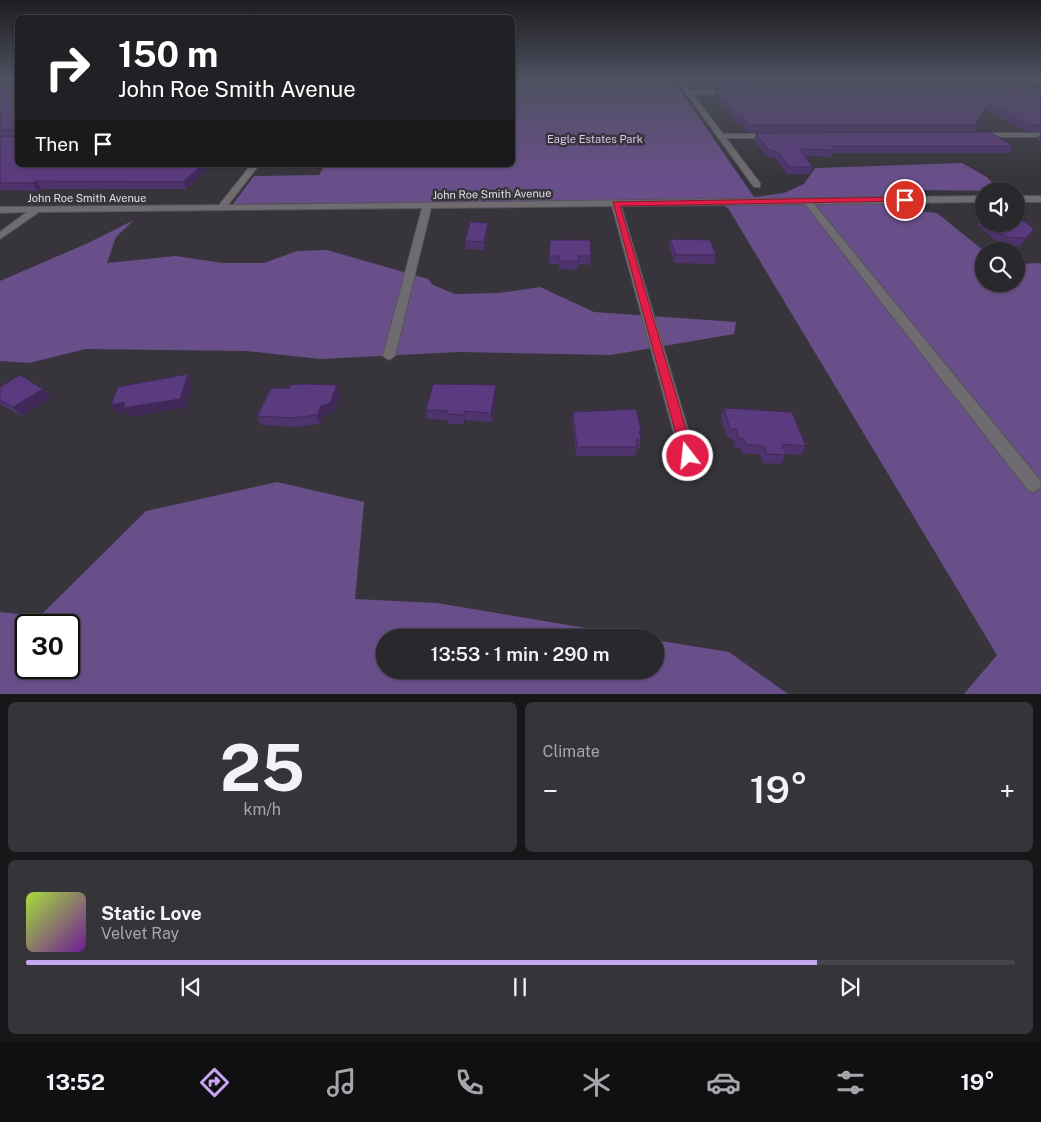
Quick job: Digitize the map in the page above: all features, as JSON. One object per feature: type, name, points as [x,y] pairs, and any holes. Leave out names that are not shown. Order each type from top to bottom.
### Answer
[{"type":"street","points":[[702,110],[757,185]]},
{"type":"street","points":[[971,135],[1041,135]]},
{"type":"street","points":[[722,136],[782,136]]},
{"type":"street","points":[[221,208],[253,167]]},
{"type":"street","name":"John Roe Smith Avenue","points":[[0,210],[975,199]]},
{"type":"street","points":[[1025,199],[1041,199]]},
{"type":"street","points":[[807,200],[1034,485]]},
{"type":"street","points":[[616,204],[688,456]]},
{"type":"street","points":[[389,356],[428,206]]},
{"type":"street","points":[[0,236],[38,209]]},
{"type":"green space","name":"Eagle Estates Park","points":[[515,110],[694,110],[754,197],[784,193],[804,184],[815,168],[962,163],[987,177],[992,182],[975,182],[975,191],[915,190],[894,198],[919,211],[937,213],[975,244],[975,292],[1025,292],[1025,264],[1041,263],[1041,694],[964,694],[997,655],[728,208],[714,200],[233,204],[254,176],[319,175],[324,167],[515,167]]},
{"type":"green space","points":[[134,220],[116,237],[107,263],[176,256],[222,263],[264,263],[297,251],[327,250],[428,279],[433,285],[455,294],[499,293],[540,287],[594,312],[736,322],[734,334],[611,355],[460,352],[320,359],[246,351],[86,349],[29,363],[0,361],[0,281],[88,243]]},
{"type":"green space","points":[[277,482],[364,502],[355,599],[437,603],[592,629],[376,629],[376,679],[664,679],[664,641],[729,652],[788,694],[0,694],[0,612],[20,614],[15,614],[15,679],[80,679],[80,614],[42,614],[146,511]]},
{"type":"building","points":[[0,110],[15,110],[15,130],[0,130]]},
{"type":"building","points":[[733,110],[984,110],[976,123],[978,125],[750,125]]},
{"type":"building","points":[[1001,110],[1041,110],[1041,125],[1028,125]]},
{"type":"building","points":[[15,130],[15,167],[200,167],[183,182],[36,181],[33,183],[0,183],[0,136],[14,137]]},
{"type":"building","points":[[990,132],[1013,146],[831,146],[834,150],[799,149],[813,167],[789,167],[778,152],[769,150],[756,133]]},
{"type":"building","points":[[470,222],[488,223],[484,242],[465,241]]},
{"type":"building","points":[[1025,222],[1034,229],[1026,238],[1007,237],[1000,232],[1025,232]]},
{"type":"building","points":[[670,239],[710,240],[716,255],[676,255]]},
{"type":"building","points":[[550,240],[590,240],[591,256],[578,256],[578,261],[559,261],[559,256],[549,256]]},
{"type":"building","points":[[188,374],[180,399],[123,408],[125,402],[111,405],[118,387]]},
{"type":"building","points":[[20,375],[43,389],[13,407],[0,400],[0,387]]},
{"type":"building","points":[[433,384],[496,385],[491,413],[464,411],[464,415],[447,414],[448,411],[426,410]]},
{"type":"building","points":[[290,385],[337,385],[330,403],[321,406],[317,415],[291,418],[257,416],[271,388],[289,388]]},
{"type":"building","points":[[724,408],[792,412],[806,446],[782,444],[786,455],[767,454],[764,446],[745,444],[744,439],[739,439],[736,429],[730,429]]},
{"type":"building","points":[[636,409],[641,431],[639,431],[641,440],[636,440],[637,447],[577,447],[573,412]]},
{"type":"route","points":[[688,456],[616,204],[766,200],[905,200]]}]
